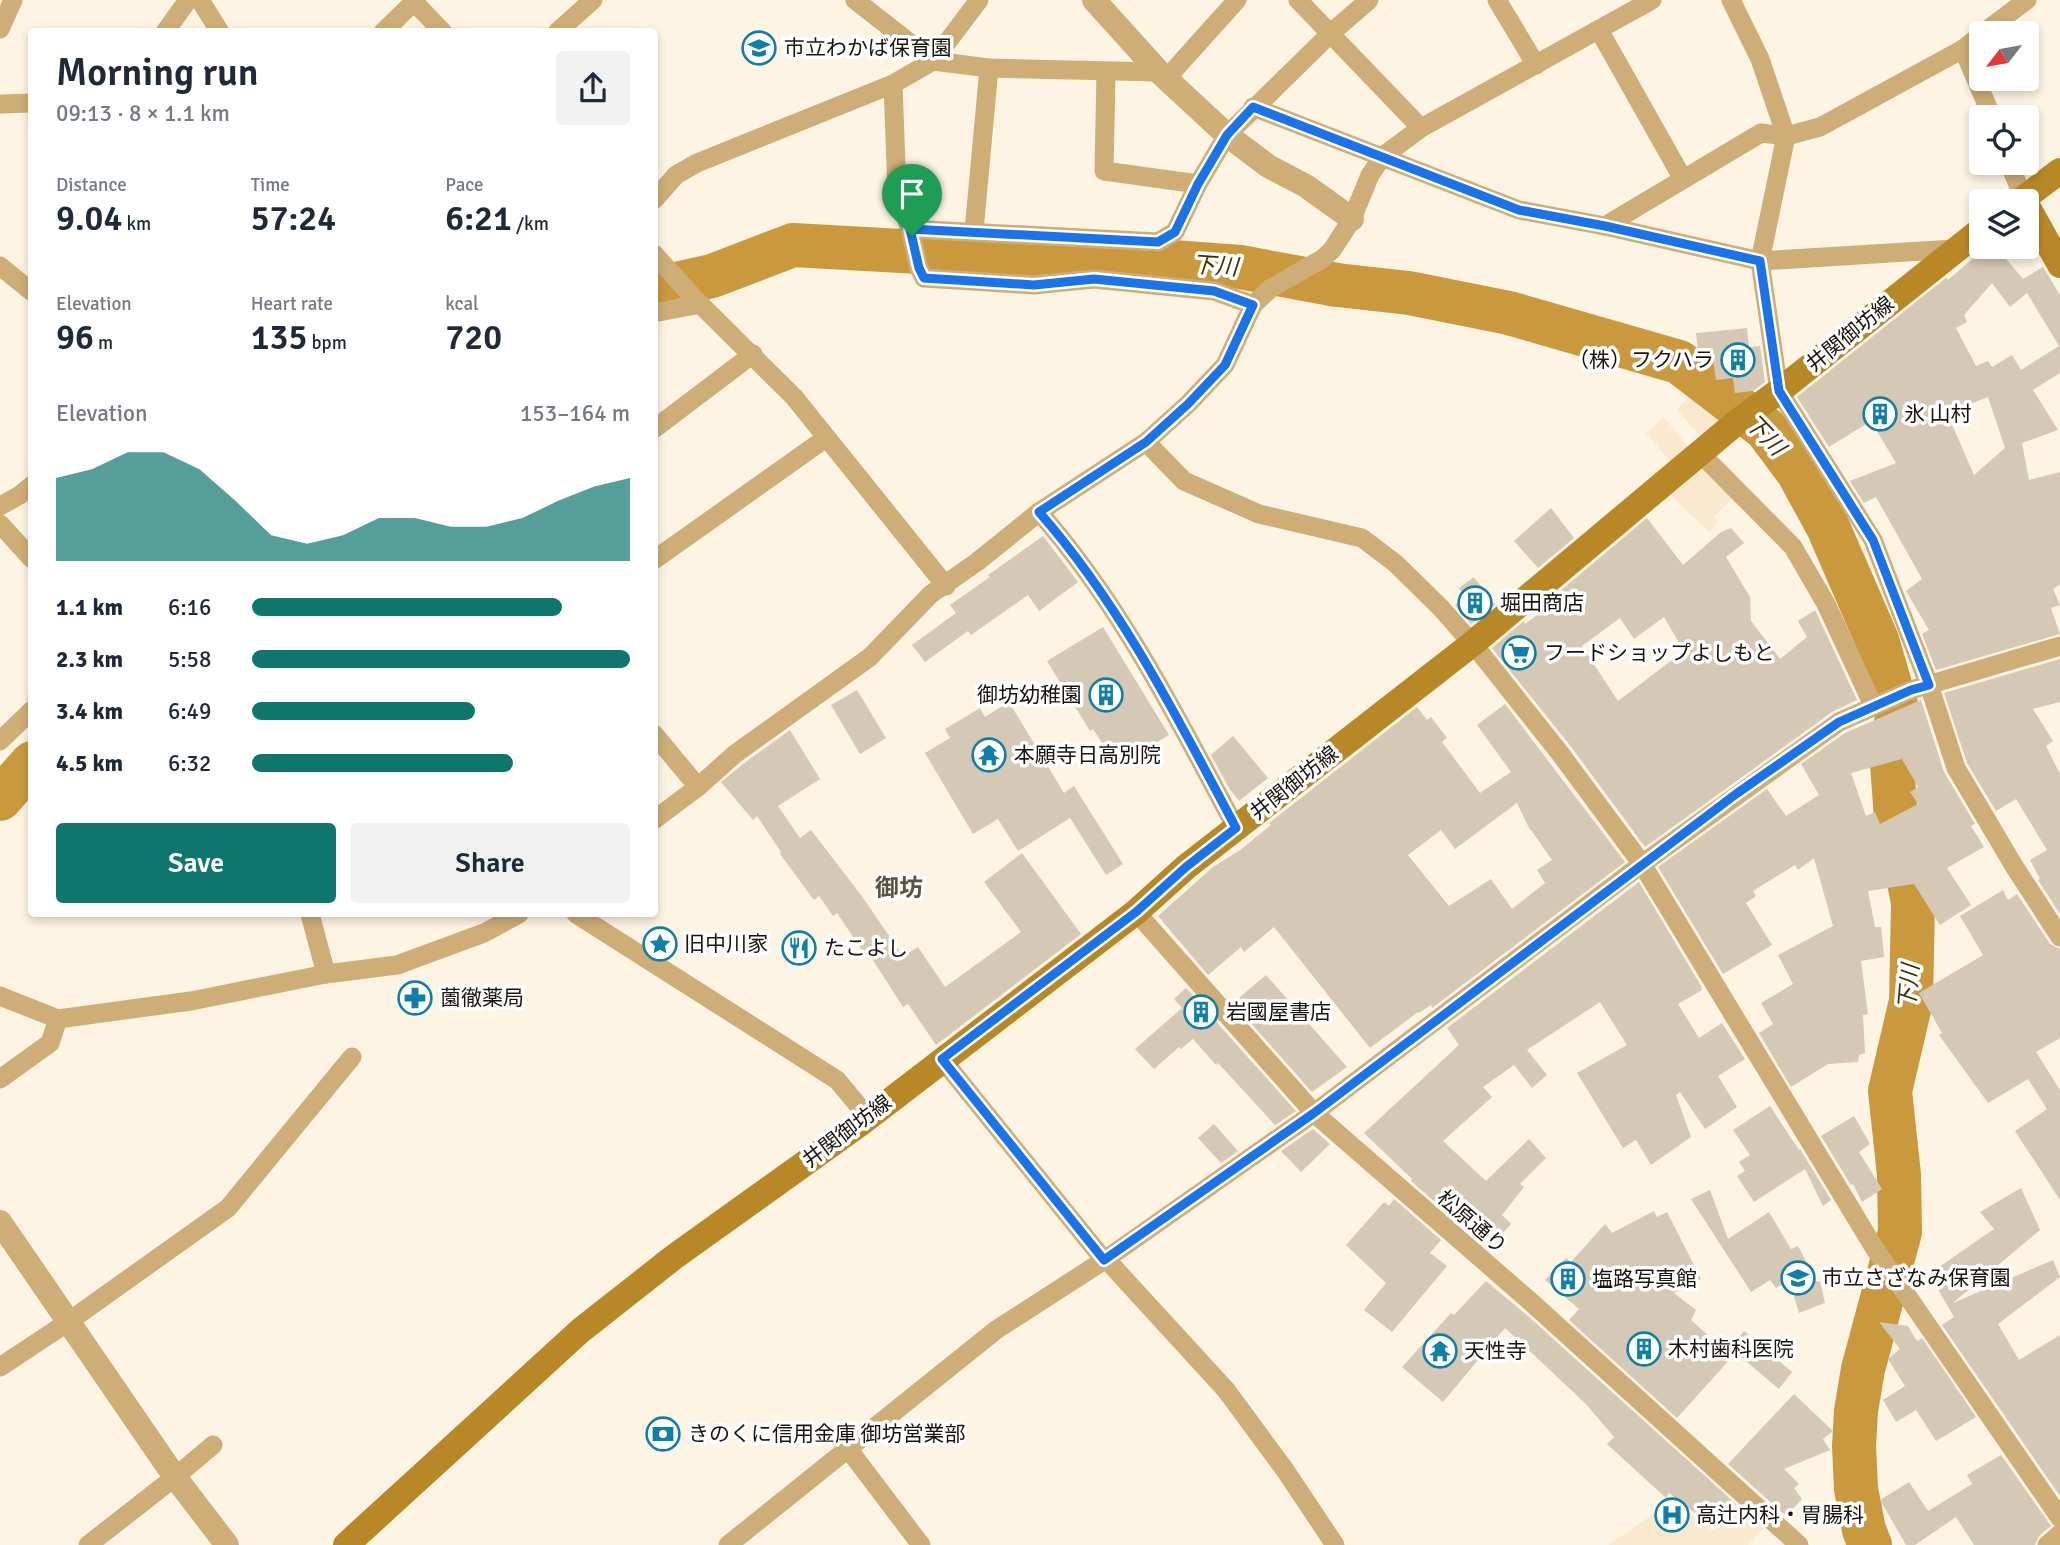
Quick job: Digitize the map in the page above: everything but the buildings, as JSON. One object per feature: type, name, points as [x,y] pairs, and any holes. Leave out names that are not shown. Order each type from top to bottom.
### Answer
[{"type":"main road","points":[[2038,189],[2060,171]]},
{"type":"main road","points":[[2039,228],[2060,265]]},
{"type":"main road","name":"井関御坊線","points":[[346,1545],[580,1331],[674,1257],[868,1117],[1136,912],[1186,867],[1472,645],[1737,422],[1969,239]]},
{"type":"street","points":[[0,29],[13,0]]},
{"type":"street","points":[[168,28],[188,0]]},
{"type":"street","points":[[200,0],[218,28]]},
{"type":"street","points":[[562,28],[593,0]]},
{"type":"street","points":[[855,0],[933,61],[989,68],[1162,76],[1237,0]]},
{"type":"street","points":[[658,195],[676,175],[697,163],[893,84],[933,61],[979,0]]},
{"type":"street","points":[[1094,0],[1162,76],[1227,135],[1268,166],[1306,186],[1352,219]]},
{"type":"street","points":[[1298,0],[1421,128]]},
{"type":"street","points":[[911,232],[974,231],[1158,242],[1175,232],[1198,184],[1227,135],[1253,107],[1369,0]]},
{"type":"street","points":[[1497,0],[1536,65]]},
{"type":"street","points":[[658,817],[698,787],[735,754],[870,657],[932,594],[946,586],[1039,512],[1146,442],[1188,404],[1225,365],[1253,305],[1272,288],[1332,250],[1352,219],[1370,175],[1383,156],[1421,128],[1651,0]]},
{"type":"street","points":[[1731,0],[1760,59],[1786,136],[1760,261],[1769,399],[1873,540],[1920,687],[1956,768],[2060,937]]},
{"type":"street","points":[[1999,21],[2027,0]]},
{"type":"street","points":[[387,28],[414,1],[439,28]]},
{"type":"street","points":[[1599,30],[1683,179]]},
{"type":"street","points":[[1605,226],[1761,133],[1786,136],[1820,127],[1969,44]]},
{"type":"street","points":[[1963,49],[1987,105]]},
{"type":"street","points":[[974,231],[989,68]]},
{"type":"street","points":[[1106,72],[1104,171],[1198,184]]},
{"type":"street","points":[[893,84],[897,192],[924,278],[1034,285],[1094,279],[1214,291],[1253,305]]},
{"type":"street","points":[[0,104],[28,103]]},
{"type":"street","points":[[1253,107],[1519,210],[1605,226],[1760,261],[1955,249]]},
{"type":"street","points":[[658,258],[794,397],[946,586]]},
{"type":"street","points":[[0,266],[28,289]]},
{"type":"street","points":[[658,312],[697,300]]},
{"type":"street","points":[[658,426],[752,354]]},
{"type":"street","points":[[658,557],[826,438]]},
{"type":"street","points":[[1146,442],[1184,481],[1197,487],[1259,514],[1362,538],[1395,564],[1441,608],[1559,752],[1642,864],[1875,1249],[2060,1518]]},
{"type":"street","points":[[1702,454],[1793,547],[1826,604],[1873,705]]},
{"type":"street","points":[[0,506],[28,488]]},
{"type":"street","points":[[1039,512],[1061,537],[1120,621],[1178,720],[1236,828]]},
{"type":"street","points":[[0,524],[28,555]]},
{"type":"street","points":[[728,1545],[996,1330],[1105,1259],[1314,1113],[1642,864],[1839,722],[1873,705],[1920,687],[2060,646]]},
{"type":"street","points":[[0,741],[28,714]]},
{"type":"street","points":[[658,739],[698,787]]},
{"type":"street","name":"松原通り","points":[[1136,912],[1314,1113],[1531,1302],[1799,1545]]},
{"type":"street","points":[[311,917],[327,974]]},
{"type":"street","points":[[0,996],[58,1018],[191,1001],[327,974],[397,965],[484,933],[513,917]]},
{"type":"street","points":[[581,917],[837,1080],[868,1117]]},
{"type":"street","points":[[0,1079],[50,1043],[58,1018]]},
{"type":"street","points":[[0,1367],[228,1208],[352,1057]]},
{"type":"street","points":[[942,1059],[1105,1259],[1226,1390],[1335,1545]]},
{"type":"street","points":[[0,1223],[176,1477],[227,1545]]},
{"type":"street","points":[[88,1545],[213,1445]]},
{"type":"street","points":[[849,1450],[921,1545]]},
{"type":"street","points":[[2047,1545],[2060,1534]]},
{"type":"shaded area","points":[[1695,391],[1731,418],[1703,440],[1677,409]]},
{"type":"shaded area","points":[[1664,417],[1690,449],[1672,464],[1646,433]]},
{"type":"shaded area","points":[[1702,465],[1734,497],[1714,517],[1718,522],[1709,532],[1672,496]]},
{"type":"shaded area","name":"高辻内科・胃腸科","points":[[1673,1501],[1713,1531],[1741,1504],[1766,1526],[1748,1545],[1608,1545]]},
{"type":"waterway","name":"下川","points":[[658,288],[712,276],[793,245],[992,256],[1146,260],[1240,267],[1337,285],[1409,293],[1509,313],[1679,362],[1766,429],[1798,472],[1828,527],[1877,640],[1898,712],[1891,749],[1896,819],[1913,902],[1911,1001],[1890,1091],[1899,1175],[1900,1232],[1863,1369],[1856,1411],[1856,1489],[1864,1530],[1870,1545]]},
{"type":"waterway","name":"下川","points":[[0,799],[28,768]]},
{"type":"place","name":"市立わかば保育園","points":[[759,48]]},
{"type":"place","name":"（株）フクハラ","points":[[1738,360]]},
{"type":"place","name":"氷 山村","points":[[1880,414]]},
{"type":"place","name":"堀田商店","points":[[1475,603]]},
{"type":"place","name":"フードショップよしもと","points":[[1519,653]]},
{"type":"place","name":"御坊幼稚園","points":[[1106,695]]},
{"type":"place","name":"本願寺日高別院","points":[[989,755]]},
{"type":"place","name":"旧中川家","points":[[660,944]]},
{"type":"place","name":"たこよし","points":[[799,948]]},
{"type":"place","name":"薗徹薬局","points":[[415,998]]},
{"type":"place","name":"岩國屋書店","points":[[1201,1012]]},
{"type":"place","name":"市立さざなみ保育園","points":[[1798,1278]]},
{"type":"place","name":"塩路写真館","points":[[1568,1279]]},
{"type":"place","name":"木村歯科医院","points":[[1644,1349]]},
{"type":"place","name":"天性寺","points":[[1440,1351]]},
{"type":"place","name":"きのくに信用金庫 御坊営業部","points":[[663,1434]]},
{"type":"place","name":"高辻内科・胃腸科","points":[[1672,1515]]},
{"type":"district","name":"御坊","points":[[899,888]]},
{"type":"route","points":[[1253,107],[1519,210],[1605,226],[1760,261],[1779,391],[1873,540],[1929,685],[1873,705],[1839,722],[1642,864],[1314,1113],[1104,1260],[942,1059],[1136,912],[1186,867],[1236,828],[1178,720],[1120,621],[1061,537],[1039,512],[1146,442],[1188,404],[1225,365],[1253,305],[1214,291],[1094,279],[1034,285],[924,278],[912,236],[910,229],[1158,242],[1175,232],[1198,184],[1227,135],[1253,107]]}]
